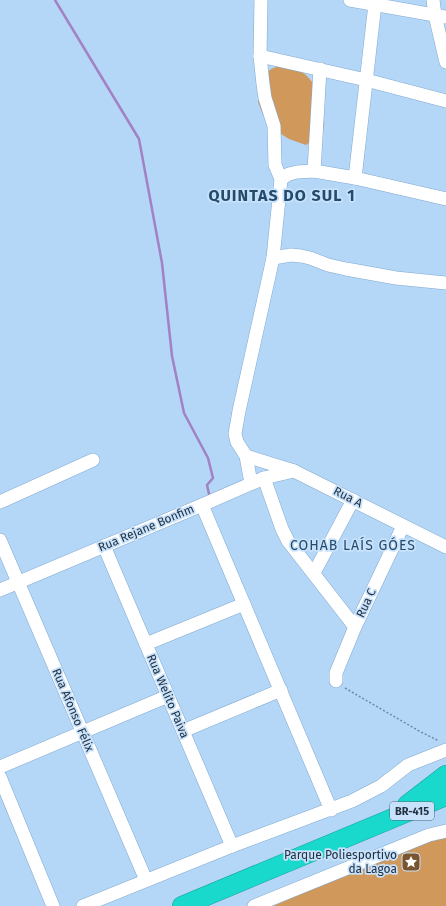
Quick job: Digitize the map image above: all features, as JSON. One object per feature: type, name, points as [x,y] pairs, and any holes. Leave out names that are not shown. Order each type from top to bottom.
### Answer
[{"type":"highway","points":[[378,825],[446,774]]},
{"type":"highway","name":"BR-415","points":[[378,825],[446,796]]},
{"type":"highway","points":[[182,906],[378,825],[446,802]]},
{"type":"street","points":[[251,483],[246,456],[237,442],[235,434],[273,258],[281,179],[275,165],[274,126],[265,98],[260,56],[261,0]]},
{"type":"street","points":[[350,0],[440,16]]},
{"type":"street","points":[[433,0],[440,16],[446,62]]},
{"type":"street","points":[[355,178],[375,4]]},
{"type":"street","points":[[260,56],[366,80],[446,101]]},
{"type":"street","points":[[314,171],[320,70]]},
{"type":"street","points":[[281,179],[289,174],[297,172],[314,171],[355,178],[446,200]]},
{"type":"street","points":[[273,258],[291,255],[301,256],[346,269],[396,278],[446,283]]},
{"type":"street","name":"Rua A","points":[[246,456],[294,471],[446,547]]},
{"type":"street","points":[[0,502],[93,460]]},
{"type":"street","name":"Rua Rejane Bonfim","points":[[0,590],[251,483],[264,478],[294,471]]},
{"type":"street","points":[[264,478],[282,529],[288,541],[355,626]]},
{"type":"street","points":[[314,573],[353,500]]},
{"type":"street","points":[[202,505],[331,810]]},
{"type":"street","name":"Rua C","points":[[336,681],[336,673],[355,626],[403,526]]},
{"type":"street","name":"Rua Afonso Félix","points":[[0,540],[146,880]]},
{"type":"street","name":"Rua Welito Paiva","points":[[104,546],[232,846]]},
{"type":"street","points":[[146,644],[244,604]]},
{"type":"street","points":[[183,731],[281,690]]},
{"type":"street","points":[[0,767],[168,696]]},
{"type":"street","points":[[83,906],[232,846],[331,810],[371,793],[408,765],[443,745]]},
{"type":"street","points":[[0,777],[53,906]]},
{"type":"street","points":[[254,906],[429,835],[446,831]]},
{"type":"path","points":[[336,681],[341,686],[443,745]]},
{"type":"shaded area","points":[[282,65],[299,70],[306,75],[316,87],[319,95],[324,117],[324,128],[321,133],[306,145],[289,139],[278,132],[263,115],[258,102],[262,78],[271,69]]},
{"type":"shaded area","name":"Parque Poliesportivo da Lagoa","points":[[446,837],[446,906],[273,906],[336,878],[421,844]]},
{"type":"waterway","points":[[55,0],[139,139],[162,263],[172,356],[184,413],[208,458],[213,478],[207,485],[209,494]]},
{"type":"place","name":"Parque Poliesportivo da Lagoa","points":[[411,862]]},
{"type":"district","name":"QUINTAS DO SUL 1","points":[[282,195]]},
{"type":"district","name":"COHAB LAÍS GÓES","points":[[353,545]]}]
